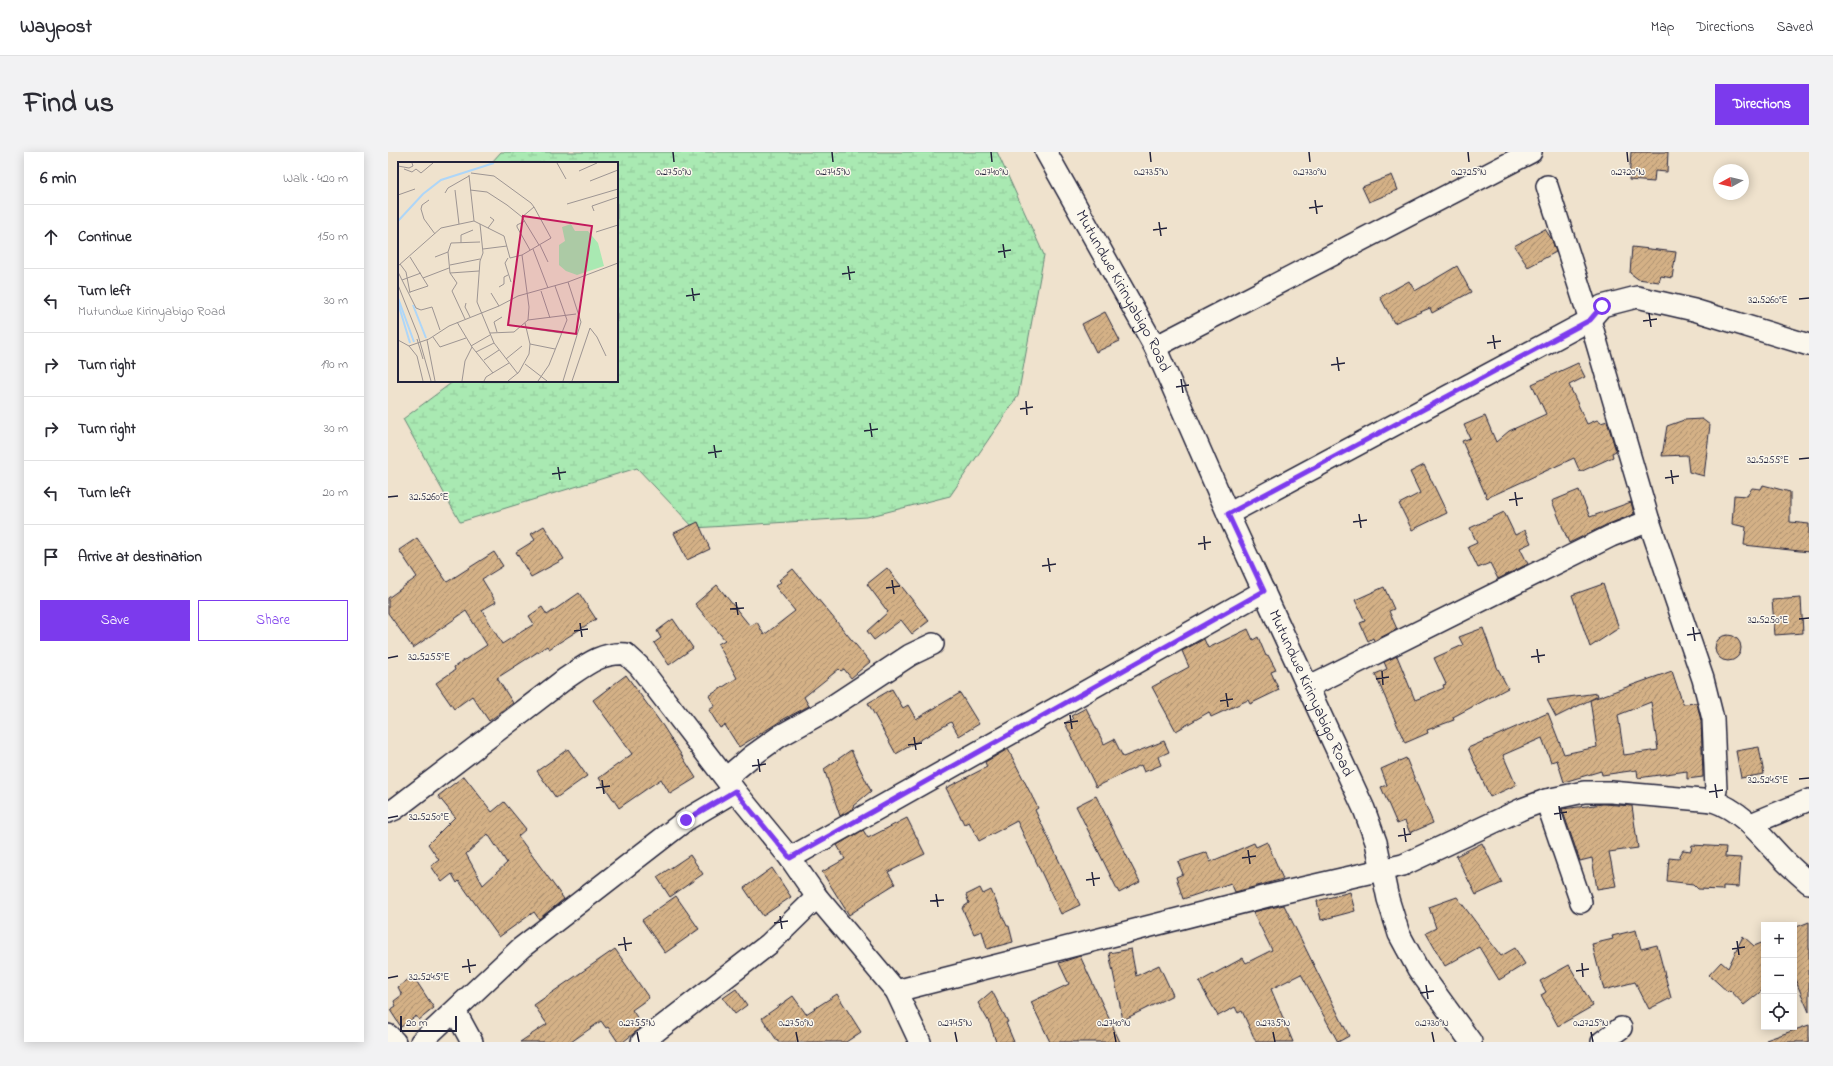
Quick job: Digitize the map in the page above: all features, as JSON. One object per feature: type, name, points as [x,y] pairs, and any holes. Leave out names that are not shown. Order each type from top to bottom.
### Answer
[{"type":"street","name":"Mutundwe Kirinyabigo Road","points":[[1046,152],[1155,347],[1228,514],[1364,809],[1376,842],[1388,899],[1402,940],[1418,969],[1471,1042]]},
{"type":"street","points":[[1155,347],[1531,152]]},
{"type":"street","points":[[1547,186],[1590,320],[1649,521],[1702,679],[1713,719],[1716,790],[1713,801]]},
{"type":"street","points":[[1228,514],[1590,320],[1602,306],[1637,297],[1694,310],[1809,345]]},
{"type":"street","points":[[1308,687],[1611,536],[1649,521]]},
{"type":"street","points":[[790,858],[1264,591]]},
{"type":"street","points":[[421,1042],[520,948],[730,785],[752,756],[780,736],[825,711],[910,655],[932,644]]},
{"type":"street","points":[[388,812],[395,809],[565,679],[592,661],[612,653],[626,654],[639,666],[730,785],[790,858],[817,898],[896,991],[920,1042]]},
{"type":"street","points":[[896,991],[1208,912],[1403,865],[1522,809],[1546,800],[1584,792],[1611,792],[1713,801],[1727,806],[1750,824],[1787,863],[1809,883]]},
{"type":"street","points":[[1546,800],[1581,902]]},
{"type":"street","points":[[1750,824],[1809,800]]},
{"type":"street","points":[[642,1042],[769,944],[817,898]]},
{"type":"street","points":[[455,1011],[472,1042]]},
{"type":"street","points":[[1602,1042],[1621,1028]]},
{"type":"street","points":[[388,1035],[395,1042]]},
{"type":"green space","points":[[501,152],[997,152],[1044,255],[1018,396],[950,496],[867,517],[694,528],[637,468],[460,522],[403,419],[453,382],[618,382],[618,162],[492,162]]},
{"type":"building","points":[[1631,152],[1668,152],[1667,172],[1655,171],[1654,182],[1629,180]]},
{"type":"building","points":[[1392,175],[1398,190],[1369,202],[1362,187]]},
{"type":"building","points":[[1545,229],[1552,240],[1556,252],[1528,267],[1514,246]]},
{"type":"building","points":[[1632,247],[1676,252],[1672,278],[1661,276],[1659,282],[1638,279],[1630,273]]},
{"type":"building","points":[[1457,266],[1471,292],[1432,313],[1430,308],[1394,323],[1380,297],[1409,281],[1415,291]]},
{"type":"building","points":[[1105,312],[1120,341],[1096,352],[1082,324]]},
{"type":"building","points":[[1578,363],[1585,377],[1569,385],[1587,424],[1597,420],[1601,423],[1607,421],[1616,451],[1612,453],[1613,457],[1580,472],[1574,458],[1487,498],[1462,441],[1470,438],[1464,425],[1485,416],[1496,442],[1509,431],[1546,414],[1532,384]]},
{"type":"building","points":[[1702,419],[1710,425],[1704,476],[1689,472],[1687,455],[1662,456],[1667,426],[1684,420]]},
{"type":"building","points":[[1424,465],[1447,513],[1412,530],[1399,504],[1420,493],[1410,472]]},
{"type":"building","points":[[1763,485],[1790,492],[1790,522],[1809,524],[1809,552],[1744,545],[1746,527],[1732,524],[1734,495],[1747,496],[1752,488],[1761,489]]},
{"type":"building","points":[[1579,490],[1590,517],[1631,502],[1634,514],[1606,525],[1569,543],[1552,501]]},
{"type":"building","points":[[1504,512],[1515,535],[1525,530],[1531,543],[1520,548],[1528,564],[1498,579],[1490,563],[1478,568],[1468,547],[1477,543],[1470,528]]},
{"type":"building","points":[[698,522],[710,549],[687,560],[674,533]]},
{"type":"building","points":[[544,526],[564,559],[531,577],[516,552],[535,540],[531,534]]},
{"type":"building","points":[[417,538],[447,582],[494,552],[503,566],[482,579],[496,602],[482,610],[502,644],[534,624],[529,616],[542,607],[547,615],[579,593],[596,619],[549,649],[547,646],[497,678],[513,703],[489,721],[472,696],[454,709],[436,683],[455,670],[454,667],[487,645],[466,611],[413,648],[388,613],[388,598],[417,577],[399,550]]},
{"type":"building","points":[[887,568],[929,621],[912,634],[901,620],[874,640],[867,631],[888,612],[867,584]]},
{"type":"building","points":[[793,569],[870,662],[851,678],[844,669],[841,671],[839,669],[804,697],[809,706],[784,719],[739,747],[725,725],[720,728],[709,710],[715,706],[709,696],[737,678],[718,644],[725,640],[695,604],[717,585],[750,626],[757,622],[764,635],[795,611],[775,586],[781,582],[779,580]]},
{"type":"building","points":[[1603,584],[1619,628],[1590,647],[1572,595]]},
{"type":"building","points":[[1384,587],[1394,609],[1389,611],[1397,629],[1374,641],[1373,638],[1368,641],[1360,623],[1365,621],[1355,600]]},
{"type":"building","points":[[1801,598],[1803,633],[1775,635],[1772,600]]},
{"type":"building","points":[[673,619],[693,648],[669,665],[654,643],[661,638],[657,631]]},
{"type":"building","points":[[1483,628],[1497,667],[1508,688],[1453,717],[1454,720],[1427,730],[1428,733],[1405,743],[1375,674],[1387,669],[1384,662],[1397,656],[1415,700],[1444,688],[1443,685],[1446,684],[1434,658],[1463,645],[1459,637]]},
{"type":"building","points":[[1248,629],[1253,640],[1258,637],[1266,656],[1268,655],[1276,670],[1271,672],[1279,690],[1250,704],[1248,700],[1211,717],[1209,712],[1176,731],[1152,687],[1189,667],[1182,651],[1204,639],[1208,648]]},
{"type":"building","points":[[1728,635],[1737,639],[1741,648],[1737,657],[1728,661],[1719,657],[1715,648],[1719,639]]},
{"type":"building","points":[[1672,671],[1683,704],[1697,703],[1701,721],[1703,777],[1687,779],[1687,771],[1638,778],[1637,770],[1602,775],[1601,771],[1564,782],[1557,760],[1551,762],[1542,738],[1503,755],[1516,785],[1490,797],[1468,748],[1548,713],[1564,754],[1597,747],[1590,700]],"holes":[[[1651,702],[1658,750],[1624,755],[1618,715]]]},
{"type":"building","points":[[626,675],[663,726],[696,778],[670,794],[661,779],[619,808],[599,778],[632,754],[593,700]]},
{"type":"building","points":[[892,689],[903,708],[908,705],[916,719],[960,693],[979,724],[959,736],[951,722],[896,754],[868,703]]},
{"type":"building","points":[[1597,693],[1598,696],[1556,717],[1547,700]]},
{"type":"building","points":[[1086,708],[1104,744],[1114,739],[1123,757],[1164,741],[1169,752],[1158,757],[1161,765],[1144,772],[1141,765],[1096,787],[1065,723],[1073,719],[1071,716]]},
{"type":"building","points":[[1759,747],[1764,774],[1741,778],[1736,751]]},
{"type":"building","points":[[568,749],[587,776],[556,798],[537,771]]},
{"type":"building","points":[[1008,749],[1038,808],[1035,810],[1080,905],[1061,914],[1017,821],[979,841],[969,822],[964,824],[946,788],[987,767],[985,762]]},
{"type":"building","points":[[851,750],[871,791],[853,806],[854,808],[840,816],[824,769]]},
{"type":"building","points":[[1406,758],[1433,823],[1410,833],[1405,821],[1397,824],[1381,787],[1387,785],[1381,769]]},
{"type":"building","points":[[464,776],[492,812],[504,802],[526,829],[518,836],[564,899],[539,919],[534,912],[499,937],[459,881],[457,883],[452,874],[442,882],[431,866],[439,860],[428,844],[455,817],[438,796]],"holes":[[[488,834],[507,863],[483,885],[466,854]]]},
{"type":"building","points":[[1096,796],[1140,882],[1119,893],[1076,806]]},
{"type":"building","points":[[1603,804],[1632,806],[1638,848],[1609,852],[1616,886],[1597,889],[1592,858],[1580,861],[1562,809]]},
{"type":"building","points":[[907,818],[925,854],[888,872],[895,884],[866,902],[867,903],[849,915],[822,872],[845,859],[837,845],[863,830],[868,838]]},
{"type":"building","points":[[1267,842],[1283,879],[1235,892],[1231,883],[1183,899],[1176,877],[1183,874],[1178,862],[1207,852],[1210,862],[1254,843],[1256,847]]},
{"type":"building","points":[[1482,843],[1502,883],[1476,895],[1456,856]]},
{"type":"building","points":[[1692,845],[1726,847],[1725,857],[1741,858],[1739,887],[1723,886],[1723,890],[1698,889],[1693,884],[1667,881],[1669,858],[1678,859],[1683,850],[1691,851]]},
{"type":"building","points":[[690,855],[703,874],[670,897],[657,877]]},
{"type":"building","points":[[772,868],[791,897],[763,916],[744,888]]},
{"type":"building","points":[[980,888],[983,894],[991,890],[1007,926],[1009,926],[1013,942],[987,949],[982,931],[974,934],[962,908],[969,903],[966,895]]},
{"type":"building","points":[[1350,892],[1355,911],[1321,920],[1317,901]]},
{"type":"building","points":[[676,896],[699,929],[665,953],[642,920]]},
{"type":"building","points":[[1457,897],[1501,956],[1515,948],[1525,964],[1499,980],[1479,947],[1445,966],[1426,933],[1436,928],[1429,907]]},
{"type":"building","points":[[1284,905],[1349,1036],[1338,1042],[1301,974],[1271,989],[1293,1042],[1256,1042],[1242,1011],[1238,1013],[1235,1007],[1218,1016],[1199,982],[1243,958],[1246,963],[1272,950],[1253,912]]},
{"type":"building","points":[[1809,922],[1809,1012],[1797,984],[1797,927]]},
{"type":"building","points":[[1636,930],[1641,949],[1657,945],[1671,998],[1649,1009],[1635,982],[1604,990],[1592,944],[1613,939],[1612,936]]},
{"type":"building","points":[[1743,936],[1754,946],[1761,943],[1761,991],[1744,1005],[1730,990],[1728,992],[1709,975],[1721,962],[1728,968]]},
{"type":"building","points":[[615,949],[649,998],[632,1010],[643,1026],[623,1042],[618,1042],[608,1027],[606,1028],[601,1021],[571,1042],[520,1042],[547,1024],[534,1005]]},
{"type":"building","points":[[1131,949],[1136,976],[1159,965],[1173,995],[1123,1020],[1109,953]]},
{"type":"building","points":[[1080,956],[1120,1042],[1050,1042],[1031,1002],[1069,984],[1059,963]]},
{"type":"building","points":[[1569,965],[1593,1006],[1558,1026],[1541,995],[1546,992],[1540,981]]},
{"type":"building","points":[[413,976],[434,1008],[419,1020],[416,1016],[401,1027],[390,1010],[396,1006],[394,1001],[402,995],[398,987]]},
{"type":"building","points":[[736,989],[747,1005],[735,1014],[723,998]]},
{"type":"building","points":[[992,991],[1008,1022],[1006,1023],[1014,1042],[996,1042],[990,1024],[978,1003]]},
{"type":"building","points":[[837,994],[861,1032],[846,1042],[778,1042],[762,1018],[793,996],[806,1014]]},
{"type":"building","points":[[1809,1025],[1809,1042],[1767,1042],[1766,1040],[1797,1030]]},
{"type":"route","points":[[686,820],[735,791],[790,858],[1264,591],[1228,514],[1590,320],[1602,306]]}]
